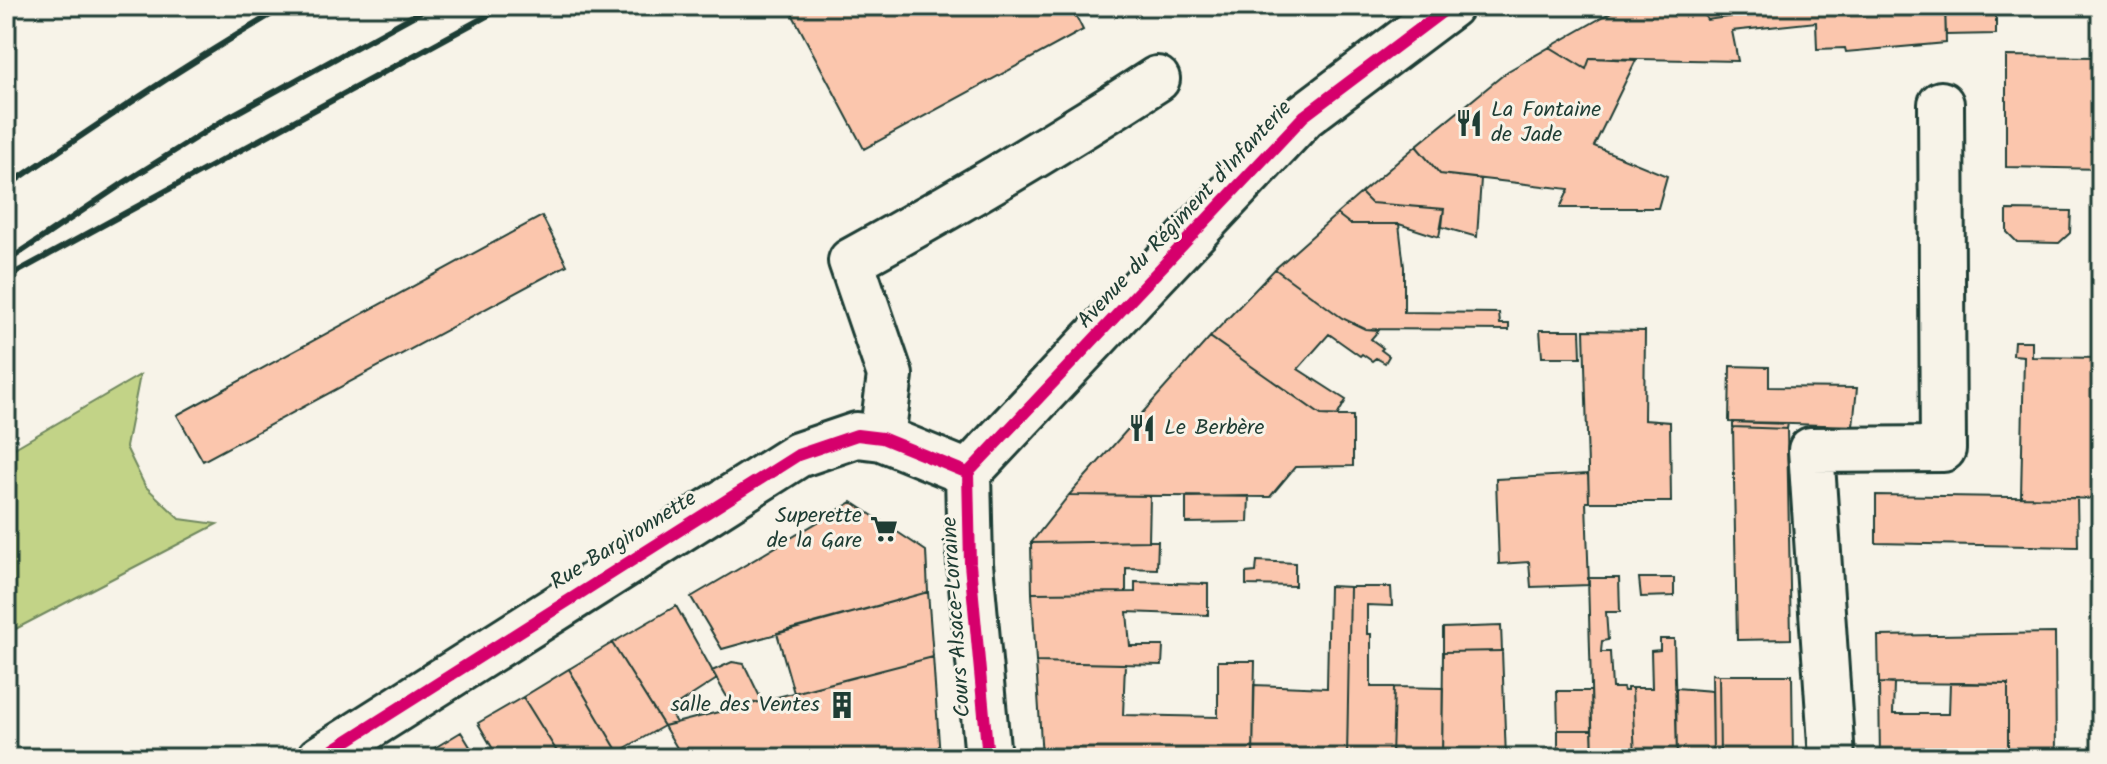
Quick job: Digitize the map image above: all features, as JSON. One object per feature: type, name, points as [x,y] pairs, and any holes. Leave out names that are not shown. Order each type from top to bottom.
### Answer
[{"type":"street","name":"Avenue du Régiment d'Infanterie","points":[[968,473],[1304,116],[1450,6]]},
{"type":"street","points":[[882,438],[890,375],[851,261],[968,196],[1157,79]]},
{"type":"street","points":[[1832,758],[1811,450],[1943,449],[1941,104]]},
{"type":"street","name":"Rue Bargironnette","points":[[320,758],[798,455],[857,435],[882,438],[968,473]]},
{"type":"street","name":"Cours Alsace-Lorraine","points":[[968,473],[970,564],[988,758]]},
{"type":"green space","points":[[140,375],[126,447],[145,486],[180,519],[217,524],[6,634],[6,453]]},
{"type":"building","points":[[788,6],[1071,6],[1083,30],[864,149]]},
{"type":"building","points":[[1622,6],[1699,6],[1707,20],[1803,6],[1945,6],[1946,43],[1846,52],[1845,48],[1817,49],[1816,22],[1732,31],[1738,61],[1590,58],[1586,69],[1550,47]]},
{"type":"building","points":[[1699,6],[1803,6],[1707,20]]},
{"type":"building","points":[[1945,6],[1996,6],[1996,34],[1946,35]]},
{"type":"building","points":[[1550,47],[1586,69],[1590,58],[1636,60],[1594,146],[1667,176],[1658,208],[1560,208],[1569,189],[1440,174],[1416,146],[1508,71]]},
{"type":"building","points":[[2006,56],[2101,57],[2101,169],[2006,167]]},
{"type":"building","points":[[1416,146],[1440,174],[1481,179],[1477,237],[1442,227],[1444,209],[1371,203],[1361,193]]},
{"type":"building","points":[[1361,193],[1371,203],[1444,209],[1439,237],[1399,224],[1350,224],[1337,214]]},
{"type":"building","points":[[2007,210],[2071,211],[2070,233],[2059,243],[2017,242],[2007,232]]},
{"type":"building","points":[[1337,214],[1350,224],[1399,224],[1404,267],[1404,312],[1499,313],[1500,324],[1509,324],[1509,330],[1365,329],[1342,318],[1275,269]]},
{"type":"building","points":[[542,216],[567,265],[203,461],[177,415]]},
{"type":"building","points":[[1275,269],[1342,318],[1365,329],[1379,330],[1371,339],[1389,356],[1385,363],[1376,358],[1372,361],[1362,354],[1360,356],[1329,334],[1298,369],[1346,400],[1337,416],[1321,415],[1210,337]]},
{"type":"building","points":[[1540,330],[1580,330],[1581,357],[1542,357]]},
{"type":"building","points":[[1584,330],[1645,331],[1644,420],[1670,422],[1671,502],[1589,502]]},
{"type":"building","points":[[1210,337],[1321,415],[1353,416],[1353,466],[1295,467],[1270,497],[1069,495]]},
{"type":"building","points":[[2014,341],[2032,341],[2032,357],[2101,358],[2101,499],[2021,497],[2024,356],[2013,355]]},
{"type":"building","points":[[1730,366],[1769,367],[1769,387],[1857,388],[1853,426],[1729,422]]},
{"type":"building","points":[[1733,422],[1788,423],[1787,429],[1733,427]]},
{"type":"building","points":[[1733,427],[1787,429],[1791,639],[1737,640]]},
{"type":"building","points":[[1588,474],[1589,585],[1531,587],[1529,562],[1499,564],[1496,479]]},
{"type":"building","points":[[1069,495],[1150,496],[1149,541],[1031,543]]},
{"type":"building","points":[[1876,495],[2077,498],[2078,547],[1876,543]]},
{"type":"building","points":[[1249,496],[1248,522],[1186,523],[1186,497]]},
{"type":"building","points":[[852,502],[926,551],[928,592],[722,649],[691,597]]},
{"type":"building","points":[[1158,541],[1157,569],[1126,568],[1126,592],[1032,593],[1031,543]]},
{"type":"building","points":[[1257,561],[1295,563],[1295,586],[1246,585],[1246,573],[1256,572]]},
{"type":"building","points":[[1588,578],[1619,578],[1620,612],[1606,612],[1608,640],[1602,641],[1601,652],[1610,652],[1612,688],[1627,691],[1627,688],[1632,688],[1635,758],[1593,758]]},
{"type":"building","points":[[1639,578],[1674,578],[1674,596],[1641,597]]},
{"type":"building","points":[[1135,582],[1208,584],[1208,615],[1127,612],[1130,646],[1163,646],[1162,665],[1036,662],[1032,593],[1135,592]]},
{"type":"building","points":[[1329,586],[1350,587],[1347,758],[1253,758],[1254,685],[1327,688]]},
{"type":"building","points":[[1350,587],[1391,587],[1392,606],[1367,605],[1367,634],[1371,634],[1371,687],[1394,687],[1392,758],[1347,758]]},
{"type":"building","points":[[928,592],[933,657],[794,693],[777,633]]},
{"type":"building","points":[[676,606],[717,679],[669,710],[676,723],[664,726],[612,643]]},
{"type":"building","points":[[1501,626],[1502,651],[1443,652],[1443,628]]},
{"type":"building","points":[[2055,633],[2056,758],[2008,758],[2008,684],[1879,683],[1878,636]]},
{"type":"building","points":[[1660,639],[1674,639],[1677,758],[1635,758],[1632,688],[1652,688],[1651,651],[1660,650]]},
{"type":"building","points":[[612,643],[664,726],[618,752],[569,669]]},
{"type":"building","points":[[1502,651],[1506,758],[1442,758],[1443,652]]},
{"type":"building","name":"salle des Ventes","points":[[933,657],[940,758],[683,758],[664,726]]},
{"type":"building","points":[[1218,661],[1255,661],[1253,758],[1042,758],[1036,662],[1125,664],[1123,715],[1218,717]]},
{"type":"building","points":[[732,662],[744,664],[762,701],[734,709],[712,671]]},
{"type":"building","points":[[569,669],[618,752],[608,758],[561,758],[523,697]]},
{"type":"building","points":[[1712,674],[1719,675],[1720,758],[1713,758]]},
{"type":"building","points":[[1719,675],[1792,675],[1793,758],[1720,758]]},
{"type":"building","points":[[1879,683],[1894,684],[1893,714],[1949,714],[1950,683],[2008,684],[2008,758],[1880,758]]},
{"type":"building","points":[[1394,687],[1443,688],[1442,758],[1392,758]]},
{"type":"building","points":[[1676,688],[1712,691],[1713,758],[1677,758]]},
{"type":"building","points":[[1557,691],[1591,691],[1592,730],[1558,730]]},
{"type":"building","points":[[523,697],[561,758],[498,758],[478,723]]},
{"type":"building","points":[[1558,730],[1592,730],[1593,758],[1558,758]]},
{"type":"building","points":[[461,732],[477,758],[418,758]]},
{"type":"railway","points":[[6,187],[179,71],[286,6]]},
{"type":"railway","points":[[6,262],[227,118],[431,6]]},
{"type":"railway","points":[[6,278],[505,6]]},
{"type":"cycle path","points":[[968,473],[1304,116],[1450,6]]},
{"type":"cycle path","points":[[320,758],[798,455],[857,435],[882,438],[968,473]]},
{"type":"cycle path","points":[[968,473],[970,564],[988,758]]},
{"type":"place","name":"La Fontaine de Jade","points":[[1469,123]]},
{"type":"place","name":"Le Berbère","points":[[1142,428]]},
{"type":"place","name":"Superette de la Gare","points":[[884,529]]},
{"type":"place","name":"salle des Ventes","points":[[842,705]]}]
